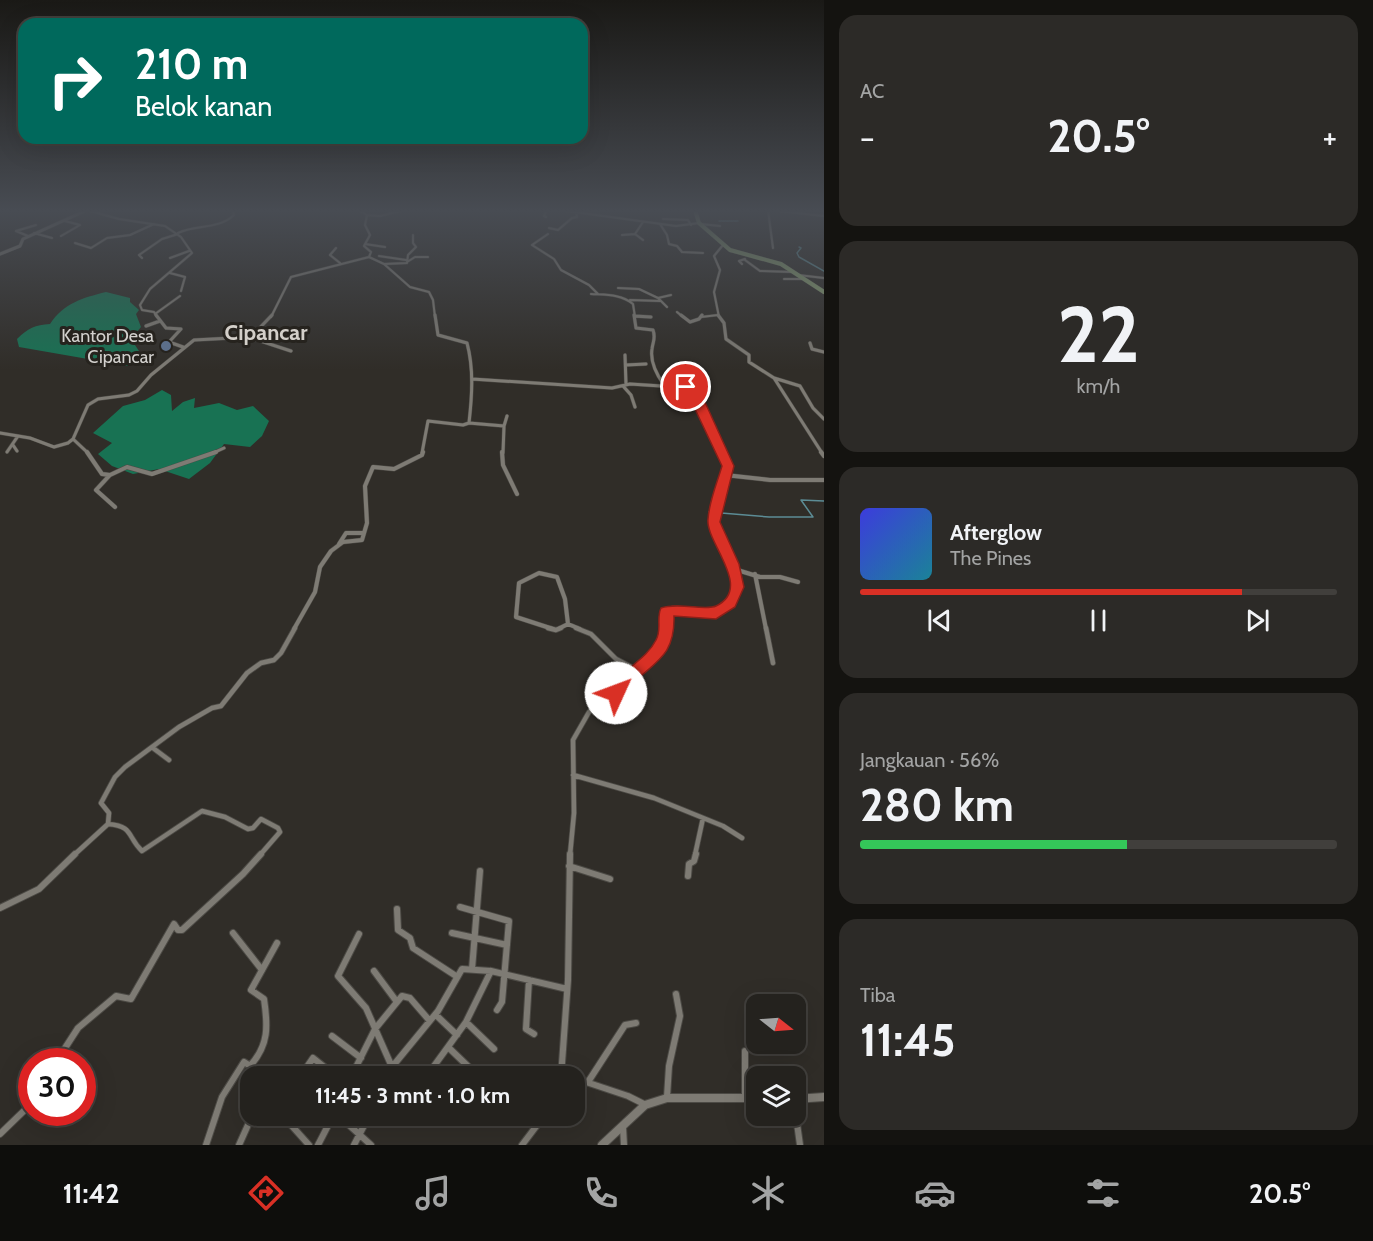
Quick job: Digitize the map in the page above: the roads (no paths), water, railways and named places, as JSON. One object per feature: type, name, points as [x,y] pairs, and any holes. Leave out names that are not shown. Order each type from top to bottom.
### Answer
[{"type":"main road","points":[[779,263],[824,292]]},
{"type":"street","points":[[181,263],[150,289],[140,305],[142,310],[155,314],[166,328],[181,329],[169,342],[183,348]]},
{"type":"street","points":[[388,263],[384,264],[390,272],[397,274],[410,287],[429,292],[433,300],[438,335],[467,343],[472,380],[469,423]]},
{"type":"street","points":[[557,263],[561,270],[589,285],[599,294]]},
{"type":"street","points":[[717,263],[720,270],[717,273],[714,292],[719,310],[718,315],[724,323],[727,341],[746,352],[750,357],[749,363],[774,378],[800,386],[813,408],[824,419]]},
{"type":"street","points":[[751,263],[760,271],[824,278]]},
{"type":"street","points":[[251,337],[274,313],[290,277],[340,264]]},
{"type":"street","points":[[170,273],[185,277],[181,291]]},
{"type":"street","points":[[784,279],[803,279]]},
{"type":"street","points":[[618,288],[631,286],[648,291],[666,307]]},
{"type":"street","points":[[591,294],[629,300],[659,299],[671,295]]},
{"type":"street","points":[[155,314],[180,296]]},
{"type":"street","points":[[629,300],[635,308],[636,328],[654,332],[656,342],[651,350],[656,374],[664,386]]},
{"type":"street","points":[[677,312],[690,322],[698,320],[702,315],[718,315]]},
{"type":"street","points":[[634,316],[651,317]]},
{"type":"street","points":[[146,326],[160,321]]},
{"type":"street","points":[[0,433],[54,447],[73,439],[88,405],[98,399],[129,395],[137,391],[151,375],[183,348],[201,338],[251,337],[270,346],[291,351]]},
{"type":"street","points":[[810,343],[812,349],[824,352]]},
{"type":"street","points":[[625,355],[625,385],[635,407]]},
{"type":"street","points":[[626,365],[646,364]]},
{"type":"street","points":[[562,1066],[567,989],[569,867],[574,813],[572,751],[578,728],[589,712],[616,693],[626,679],[651,661],[667,631],[666,612],[673,610],[710,614],[721,610],[735,595],[737,587],[734,569],[713,522],[727,462],[700,409],[695,393],[690,388],[687,377]]},
{"type":"street","points":[[774,378],[824,456]]},
{"type":"street","points":[[472,380],[601,387],[625,385],[690,388]]},
{"type":"street","points":[[507,416],[502,441],[502,465],[517,494]]},
{"type":"street","points":[[339,544],[362,540],[367,523],[365,486],[373,467],[394,469],[422,455],[429,421],[504,426]]},
{"type":"street","points":[[7,452],[18,436]]},
{"type":"street","points":[[73,439],[91,456],[102,474],[110,475]]},
{"type":"street","points":[[13,445],[18,451]]},
{"type":"street","points":[[115,507],[96,490],[110,475],[127,467],[152,474],[205,457],[224,448]]},
{"type":"street","points":[[725,475],[770,480],[824,480]]},
{"type":"street","points":[[0,908],[39,889],[108,824],[109,813],[101,803],[115,777],[125,767],[179,727],[223,704],[238,683],[258,664],[276,659],[298,625],[315,591],[320,567],[346,533],[364,533]]},
{"type":"street","points":[[734,569],[798,582]]},
{"type":"street","points":[[567,624],[565,599],[557,577],[539,573],[519,582],[516,598],[518,619],[556,630],[567,624],[591,633],[616,659],[639,671]]},
{"type":"street","points":[[754,574],[773,663]]},
{"type":"street","points":[[153,748],[168,760]]},
{"type":"street","points":[[573,775],[638,793],[734,831],[742,838]]},
{"type":"street","points":[[63,1048],[86,1020],[110,1005],[116,996],[131,999],[174,924],[180,931],[200,914],[243,874],[280,832],[278,828],[261,819],[253,828],[248,828],[225,817],[202,812],[142,851],[138,848],[135,838],[127,830],[119,824],[108,824]]},
{"type":"street","points":[[688,876],[688,865],[694,861],[703,818]]},
{"type":"street","points":[[569,867],[610,879]]},
{"type":"street","points":[[472,969],[480,871]]},
{"type":"street","points":[[460,907],[509,921],[502,1002],[497,1010]]},
{"type":"street","points":[[398,909],[398,930],[410,938],[413,948],[456,976]]},
{"type":"street","points":[[232,933],[262,970]]},
{"type":"street","points":[[452,933],[507,945]]},
{"type":"street","points":[[359,934],[338,976],[366,1008],[392,1066]]},
{"type":"street","points":[[254,1066],[268,1040],[264,999],[251,991],[277,943]]},
{"type":"street","points":[[393,1066],[429,1020],[436,1015],[462,969],[490,971],[567,989]]},
{"type":"street","points":[[374,971],[398,1002]]},
{"type":"street","points":[[437,1066],[466,1022],[490,971]]},
{"type":"street","points":[[529,980],[526,1029],[534,1035]]},
{"type":"street","points":[[667,1098],[669,1066],[680,1016],[676,994]]},
{"type":"street","points":[[357,1066],[375,1029],[402,996],[410,998],[429,1020]]},
{"type":"street","points":[[436,1015],[457,1035]]},
{"type":"street","points":[[466,1022],[494,1049]]},
{"type":"street","points":[[588,1082],[625,1025],[636,1023]]},
{"type":"street","points":[[332,1036],[361,1058]]},
{"type":"street","points":[[449,1048],[468,1066]]},
{"type":"street","points":[[603,1145],[645,1105],[667,1098],[745,1097],[745,1051]]},
{"type":"street","points":[[308,1066],[313,1058],[323,1066]]},
{"type":"street","points":[[206,1145],[222,1097],[240,1068]]},
{"type":"street","points":[[585,1081],[628,1096],[645,1105]]},
{"type":"street","points":[[806,1098],[824,1097]]},
{"type":"street","points":[[0,1134],[18,1117]]},
{"type":"street","points":[[239,1145],[248,1126]]},
{"type":"street","points":[[292,1126],[309,1145]]},
{"type":"street","points":[[318,1145],[328,1126]]},
{"type":"street","points":[[351,1126],[371,1145]]},
{"type":"street","points":[[354,1145],[364,1126]]},
{"type":"street","points":[[522,1145],[536,1126]]},
{"type":"street","points":[[623,1126],[624,1145]]},
{"type":"street","points":[[797,1126],[800,1145]]},
{"type":"waterway","points":[[810,263],[824,271]]},
{"type":"waterway","points":[[709,512],[769,517],[813,517],[801,500],[824,501]]},
{"type":"place","name":"Kantor Desa Cipancar","points":[[166,346]]},
{"type":"district","name":"Cipancar","points":[[266,332]]}]
